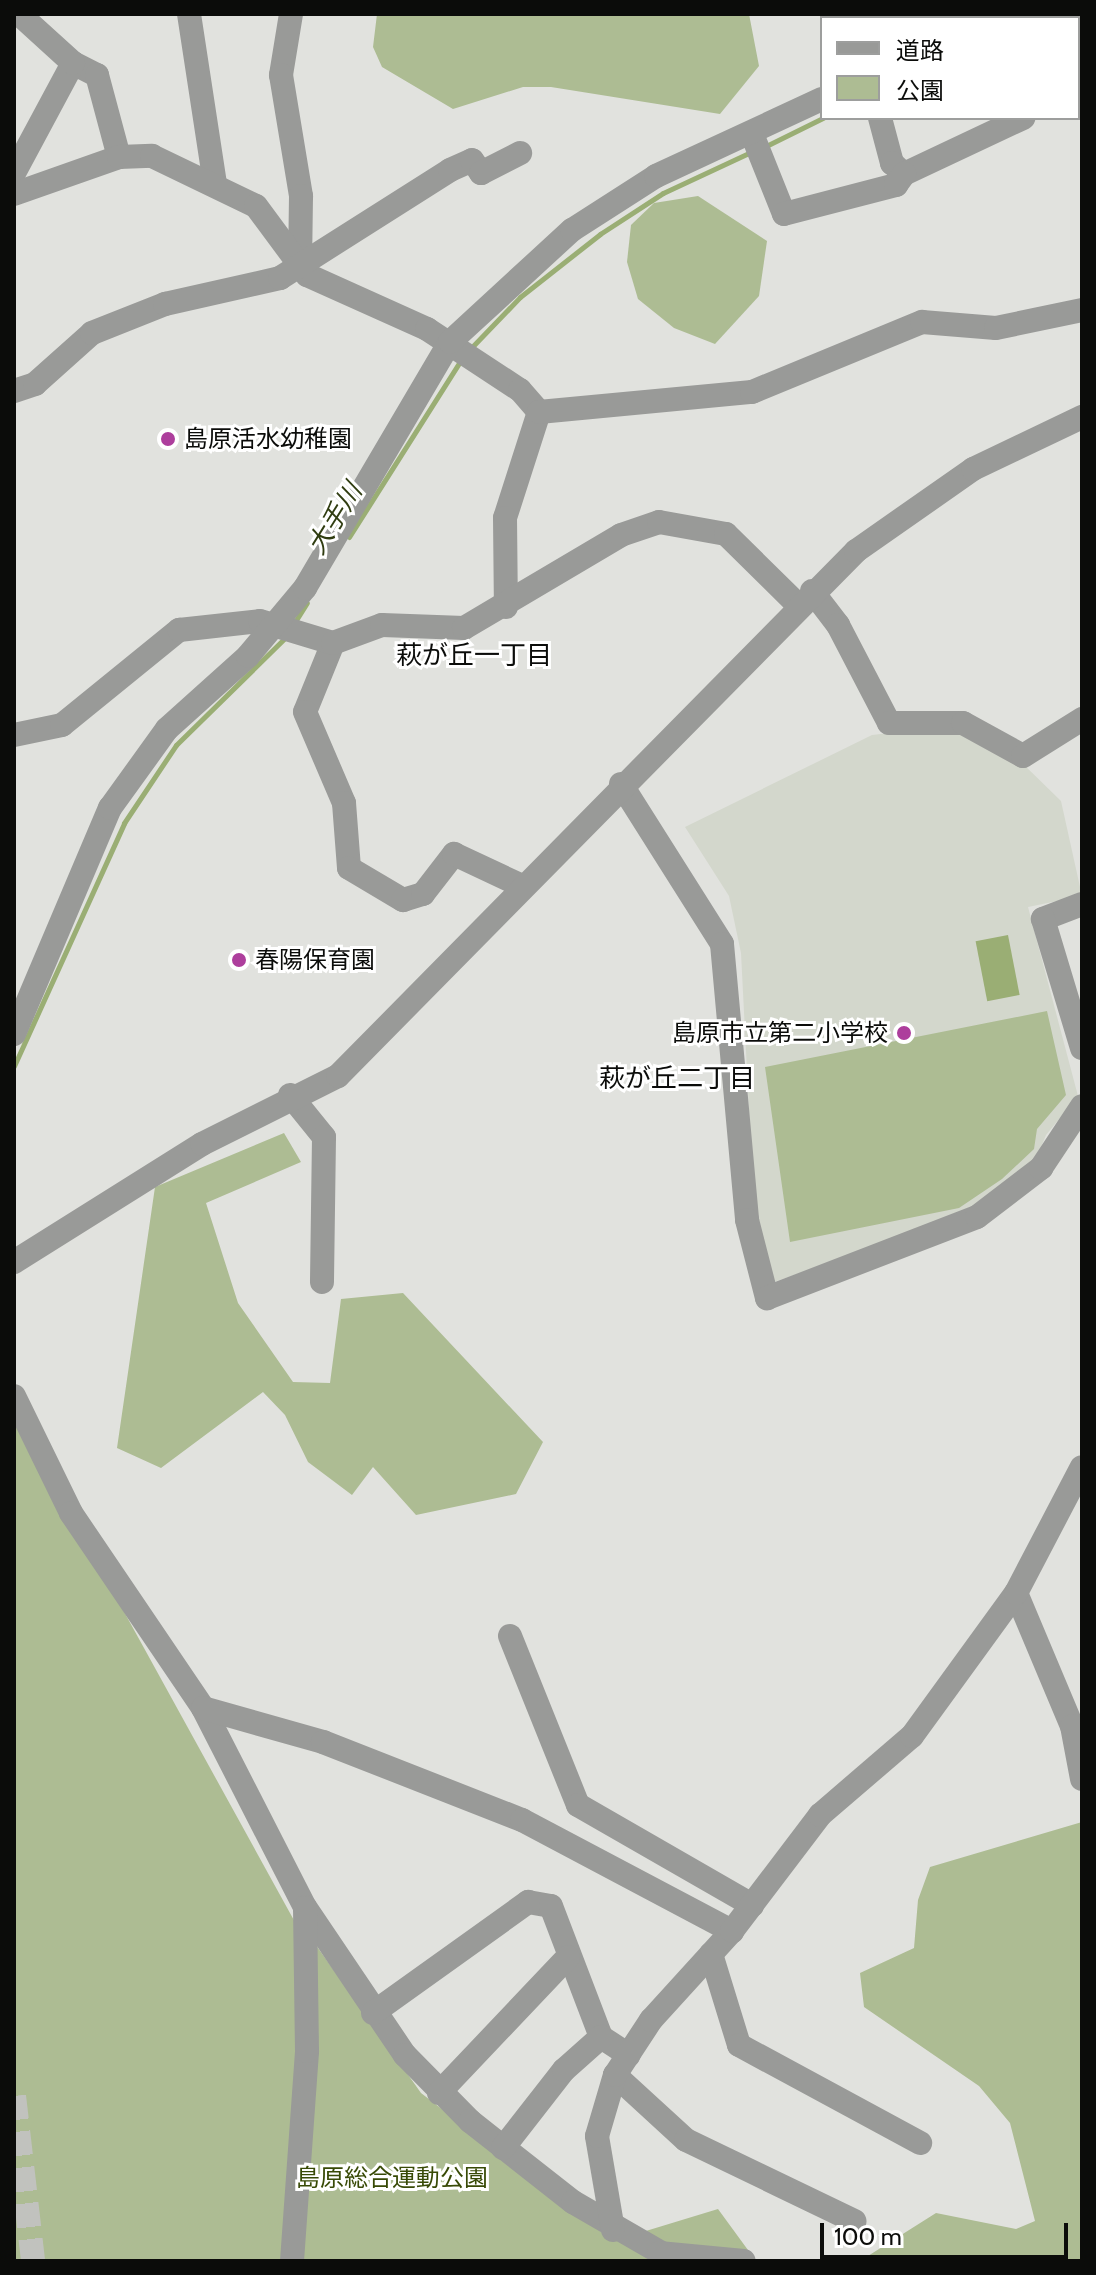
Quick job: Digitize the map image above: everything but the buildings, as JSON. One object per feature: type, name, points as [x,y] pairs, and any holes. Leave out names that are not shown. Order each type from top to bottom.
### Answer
[{"type":"street","points":[[19,14],[73,63],[97,75],[119,157]]},
{"type":"street","points":[[189,14],[215,184]]},
{"type":"street","points":[[291,14],[281,75],[301,196],[300,269]]},
{"type":"street","points":[[14,173],[73,63]]},
{"type":"street","points":[[14,1034],[118,795],[167,729],[285,628],[305,588],[460,349],[572,230],[656,176],[756,144],[820,100]]},
{"type":"street","points":[[881,120],[892,163],[904,174]]},
{"type":"street","points":[[756,144],[784,214],[896,185],[904,174],[1019,120]]},
{"type":"street","points":[[14,391],[35,384],[92,333],[165,304],[300,269],[450,170],[472,160],[481,173],[520,153]]},
{"type":"street","points":[[14,194],[119,157],[152,156],[215,184],[270,218],[300,269],[460,349],[539,412],[752,392],[922,322],[996,328],[1082,310]]},
{"type":"street","points":[[506,607],[505,518],[539,412]]},
{"type":"street","points":[[14,1262],[290,1095],[338,1076],[805,598],[944,488],[1082,417]]},
{"type":"street","points":[[15,733],[62,725],[179,630],[243,620],[285,628],[333,643],[382,625],[464,628],[506,607],[621,535],[659,522],[726,534],[838,625],[889,723],[963,723],[1023,756],[1082,719]]},
{"type":"street","points":[[333,643],[305,712],[341,795],[349,868],[403,900],[423,894],[454,854],[522,886]]},
{"type":"street","points":[[621,784],[722,944],[747,1220],[767,1298],[977,1217],[1041,1168],[1082,1106]]},
{"type":"street","points":[[1082,904],[1047,913],[1043,923],[1082,1048]]},
{"type":"street","points":[[290,1095],[324,1137],[318,1179],[322,1282]]},
{"type":"street","points":[[14,1396],[71,1513],[203,1708],[305,1907],[373,2013],[439,2093],[503,2148],[613,2230],[666,2257],[744,2261]]},
{"type":"street","points":[[613,2230],[597,2136],[615,2075],[732,1931],[820,1815],[912,1736],[1016,1593],[1082,1467]]},
{"type":"street","points":[[1016,1593],[1077,1724],[1082,1779]]},
{"type":"street","points":[[510,1636],[578,1805],[752,1905]]},
{"type":"street","points":[[203,1708],[323,1742],[522,1820],[732,1931]]},
{"type":"street","points":[[373,2013],[528,1902],[551,1906],[601,2037],[629,2055]]},
{"type":"street","points":[[292,2261],[307,2051],[305,1907]]},
{"type":"street","points":[[711,1954],[739,2045],[920,2143]]},
{"type":"street","points":[[439,2093],[568,1957]]},
{"type":"street","points":[[503,2148],[564,2070],[601,2037]]},
{"type":"street","points":[[615,2075],[686,2140],[854,2221]]},
{"type":"shaded area","name":"島原市立第二小学校","points":[[943,727],[1019,760],[1061,801],[1082,896],[1028,907],[1078,1096],[1046,1135],[1035,1162],[969,1214],[774,1282],[754,1209],[741,953],[729,896],[685,827],[872,735]]},
{"type":"shaded area","points":[[1008,935],[1020,995],[987,1001],[976,941]]},
{"type":"green space","points":[[377,14],[749,14],[759,66],[720,114],[551,87],[523,87],[453,109],[382,67],[373,47]]},
{"type":"green space","points":[[698,196],[767,241],[759,296],[715,344],[674,328],[638,299],[627,262],[631,225],[654,203]]},
{"type":"green space","points":[[1047,1011],[1066,1095],[1037,1129],[1034,1149],[1002,1179],[959,1208],[790,1242],[765,1067]]},
{"type":"green space","points":[[284,1133],[301,1162],[206,1203],[238,1303],[293,1382],[330,1383],[341,1299],[403,1293],[543,1442],[516,1494],[416,1515],[373,1467],[352,1495],[308,1462],[285,1415],[263,1392],[161,1468],[117,1448],[155,1187]]},
{"type":"green space","name":"島原総合運動公園","points":[[14,1412],[312,1953],[313,1941],[421,2093],[613,2241],[718,2209],[756,2261],[14,2261]]},
{"type":"green space","points":[[1082,1822],[1082,2261],[860,2261],[936,2213],[1016,2229],[1035,2221],[1010,2123],[979,2086],[864,2007],[860,1973],[914,1948],[918,1900],[930,1867]]},
{"type":"waterway","name":"大手川","points":[[764,147],[820,119]]},
{"type":"waterway","name":"大手川","points":[[470,349],[520,297],[600,234],[663,193],[751,152]]},
{"type":"waterway","name":"大手川","points":[[349,537],[461,360]]},
{"type":"waterway","name":"大手川","points":[[293,625],[307,603]]},
{"type":"waterway","name":"大手川","points":[[14,1066],[124,823],[176,745],[286,637]]},
{"type":"tunnel","points":[[14,2096],[33,2261]]},
{"type":"place","name":"島原活水幼稚園","points":[[168,439]]},
{"type":"place","name":"春陽保育園","points":[[239,960]]},
{"type":"place","name":"島原市立第二小学校","points":[[904,1033]]},
{"type":"district","name":"萩が丘一丁目","points":[[474,656]]},
{"type":"district","name":"萩が丘二丁目","points":[[677,1079]]}]
